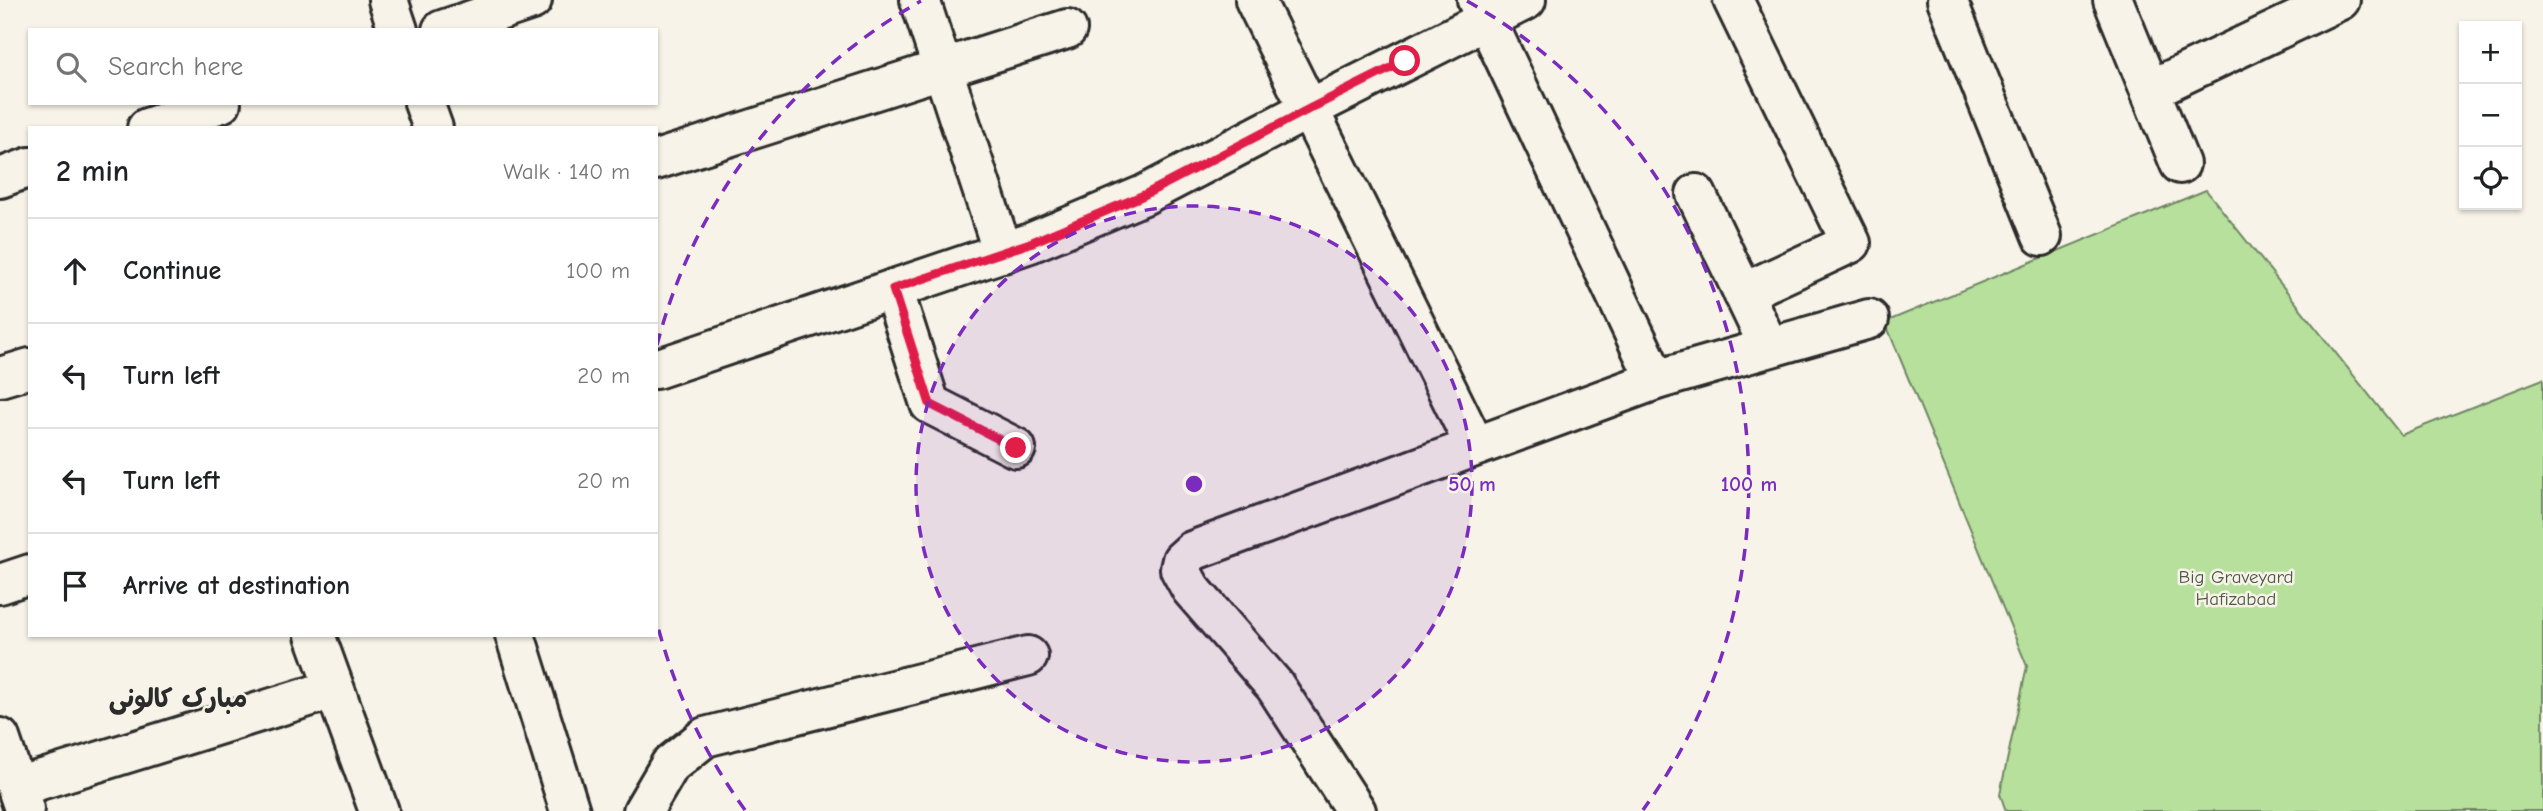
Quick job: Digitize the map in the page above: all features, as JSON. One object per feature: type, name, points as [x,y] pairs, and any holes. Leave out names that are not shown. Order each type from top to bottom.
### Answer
[{"type":"street","points":[[388,0],[397,28]]},
{"type":"street","points":[[448,28],[532,0]]},
{"type":"street","points":[[920,0],[1003,253]]},
{"type":"street","points":[[1255,0],[1475,446]]},
{"type":"street","points":[[658,368],[1003,253],[1144,195],[1309,109],[1481,10],[1526,0]]},
{"type":"street","points":[[1733,0],[1851,243],[1743,293]]},
{"type":"street","points":[[1947,0],[2042,236]]},
{"type":"street","points":[[2113,0],[2180,164]]},
{"type":"street","points":[[2150,90],[2340,0]]},
{"type":"street","points":[[1481,10],[1656,380]]},
{"type":"street","points":[[658,159],[1068,29]]},
{"type":"street","points":[[154,126],[215,105]]},
{"type":"street","points":[[425,105],[432,126]]},
{"type":"street","points":[[0,177],[28,168]]},
{"type":"street","points":[[1696,194],[1769,347]]},
{"type":"street","points":[[893,289],[930,404],[1016,448]]},
{"type":"street","points":[[1356,811],[1275,686],[1191,589],[1180,569],[1182,560],[1192,551],[1656,380],[1869,319]]},
{"type":"street","points":[[0,377],[28,369]]},
{"type":"street","points":[[0,584],[28,574]]},
{"type":"street","points":[[316,637],[379,811]]},
{"type":"street","points":[[516,637],[570,811]]},
{"type":"street","points":[[643,811],[670,765],[705,737],[1028,656]]},
{"type":"street","points":[[0,738],[15,801],[334,689]]},
{"type":"green space","name":"Big Graveyard Hafizabad","points":[[2206,190],[2401,435],[2543,379],[2543,811],[2006,811],[2000,794],[2027,666],[1885,322]]},
{"type":"district","name":"مبارک کالونی","points":[[178,698]]},
{"type":"route","points":[[1016,448],[930,404],[893,289],[1030,243],[1144,195],[1405,61]]}]
